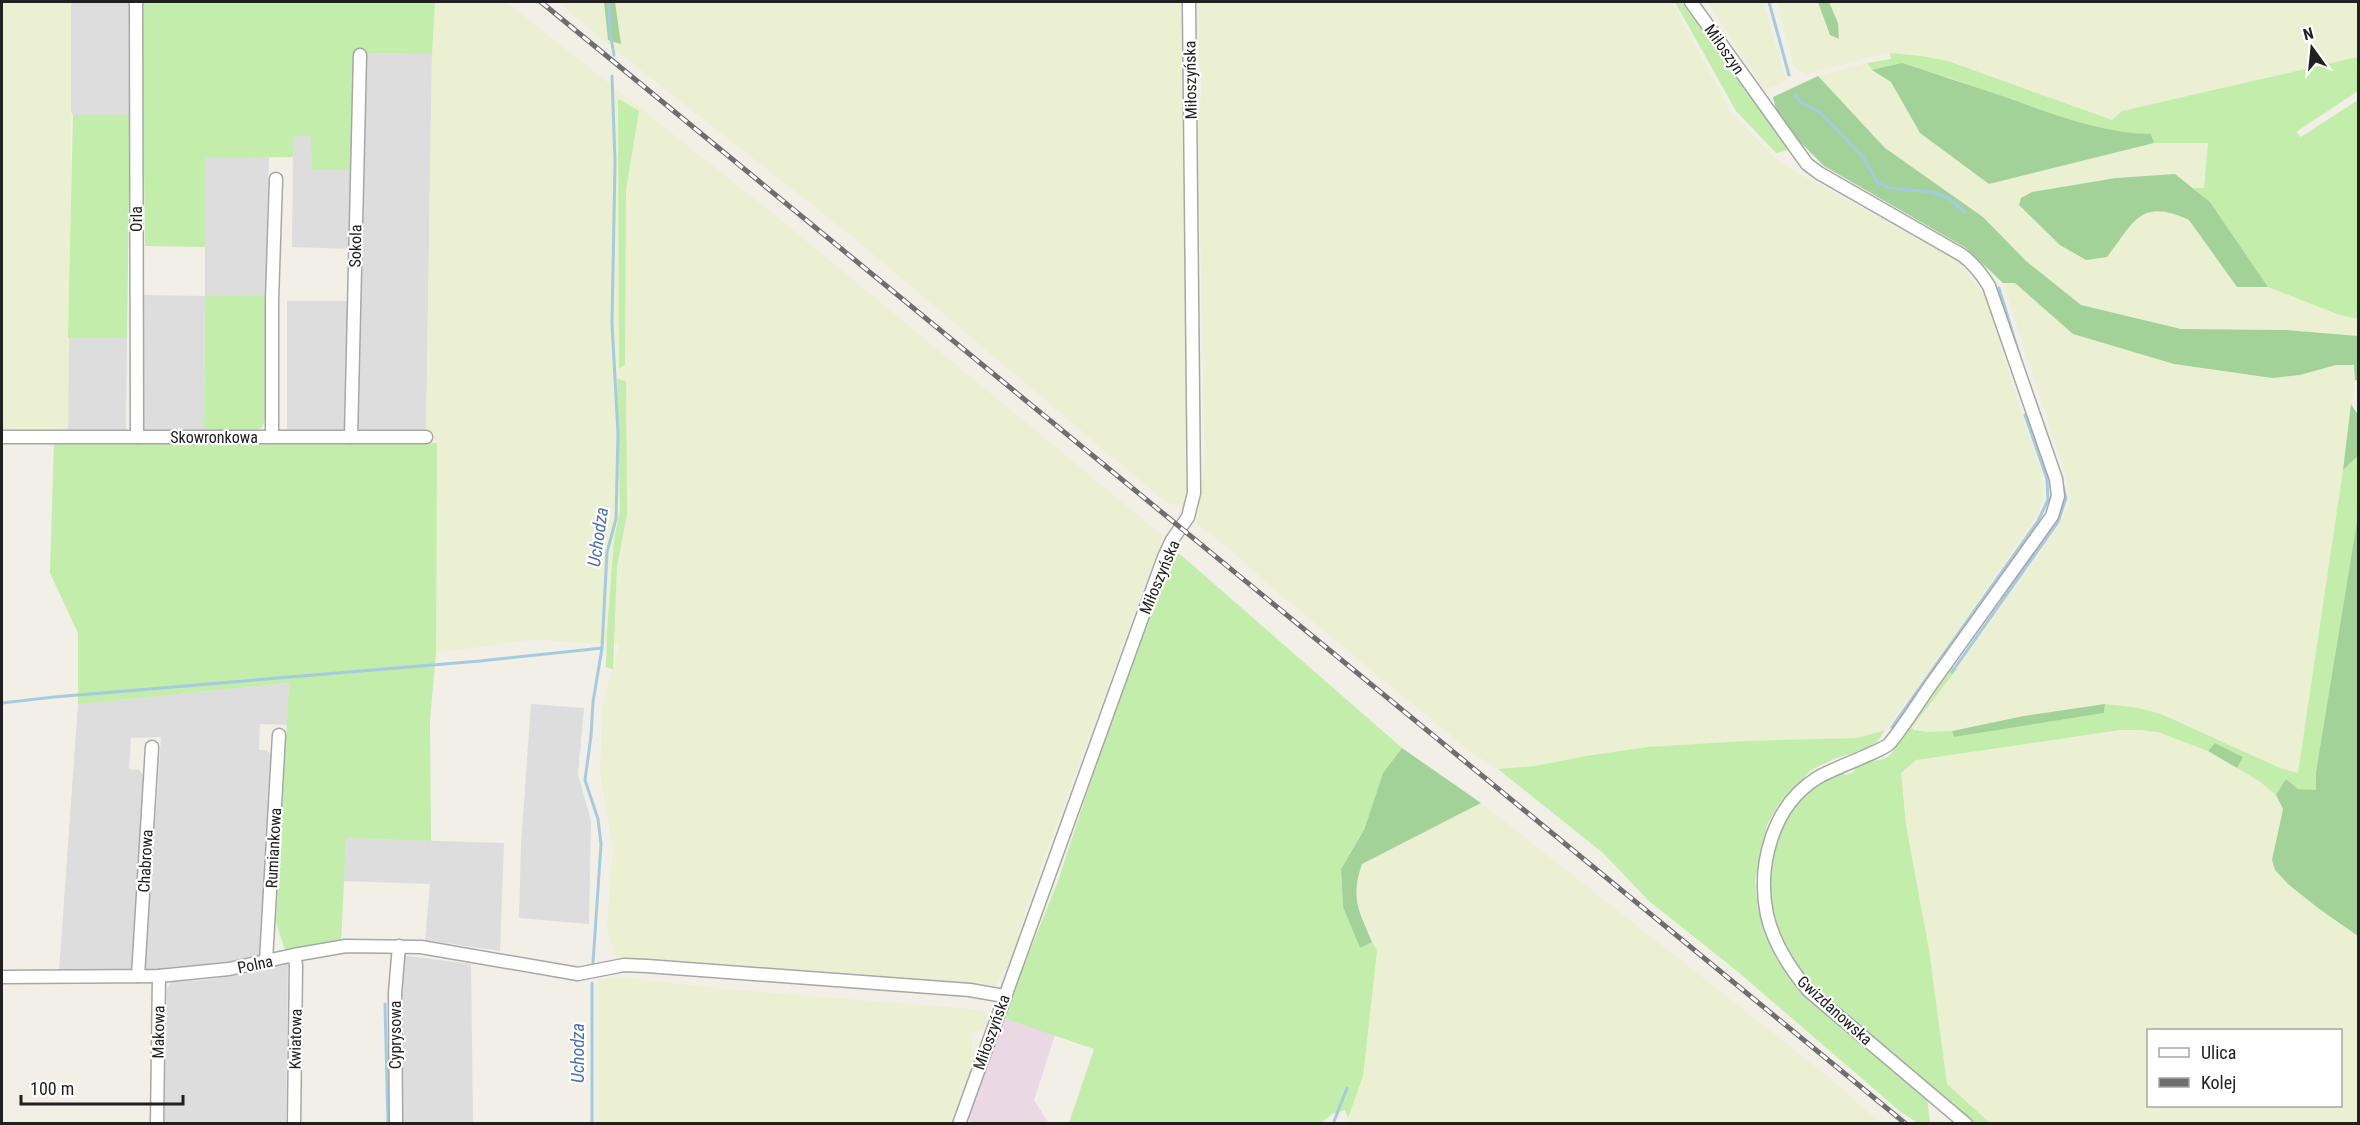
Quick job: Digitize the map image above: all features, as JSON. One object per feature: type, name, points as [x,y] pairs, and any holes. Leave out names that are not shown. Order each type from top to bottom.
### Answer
[{"type":"street","name":"Orla","points":[[136,2],[137,437]]},
{"type":"street","name":"Miłoszyńska","points":[[958,1124],[1164,557],[1172,540],[1188,517],[1194,493],[1190,2]]},
{"type":"street","name":"Miłoszyn","points":[[1691,2],[1801,156],[1819,173],[1962,255],[1981,272],[1989,286],[2056,479],[2057,502],[2052,516],[1888,746]]},
{"type":"street","name":"Sokola","points":[[351,437],[360,55]]},
{"type":"street","points":[[272,436],[272,300],[276,179]]},
{"type":"street","name":"Skowronkowa","points":[[2,437],[426,437]]},
{"type":"street","name":"Rumiankowa","points":[[266,961],[279,735]]},
{"type":"street","name":"Gwizdanowska","points":[[1888,746],[1818,777],[1803,788],[1782,814],[1770,842],[1765,870],[1767,916],[1784,957],[1809,991],[1966,1124]]},
{"type":"street","name":"Chabrowa","points":[[138,976],[152,747]]},
{"type":"street","name":"Polna","points":[[2,977],[159,976],[229,969],[346,946],[399,946],[506,960],[578,974],[624,965],[647,966],[970,990],[1004,996]]},
{"type":"street","name":"Cyprysowa","points":[[396,1124],[395,993],[399,946]]},
{"type":"street","name":"Kwiatowa","points":[[294,955],[296,965],[294,1124]]},
{"type":"street","name":"Makowa","points":[[157,1124],[159,976]]},
{"type":"shaded area","points":[[71,2],[131,2],[130,115],[73,115],[70,110]]},
{"type":"shaded area","points":[[366,53],[432,54],[426,433],[356,433]]},
{"type":"shaded area","points":[[293,136],[312,136],[352,170],[351,249],[292,247]]},
{"type":"shaded area","points":[[269,157],[265,296],[205,296],[205,158]]},
{"type":"shaded area","points":[[143,295],[205,296],[204,433],[144,433]]},
{"type":"shaded area","points":[[287,301],[349,301],[347,433],[287,433]]},
{"type":"shaded area","points":[[68,338],[127,338],[126,433],[68,432]]},
{"type":"shaded area","points":[[289,683],[287,725],[260,724],[259,750],[267,750],[273,758],[262,958],[145,970],[161,737],[131,738],[129,769],[139,770],[144,776],[133,970],[59,971],[78,704]]},
{"type":"shaded area","points":[[531,704],[584,708],[578,774],[591,821],[589,924],[519,918],[521,844]]},
{"type":"shaded area","points":[[346,838],[504,843],[500,951],[425,940],[430,884],[344,881]]},
{"type":"shaded area","points":[[391,954],[471,964],[473,1123],[390,1124],[388,994]]},
{"type":"shaded area","points":[[288,962],[286,1123],[164,1122],[167,989],[173,980],[197,981],[238,975]]},
{"type":"shaded area","points":[[1003,1018],[1055,1035],[1034,1100],[1048,1122],[1052,1123],[976,1124],[967,1120]]},
{"type":"green space","points":[[2,2],[71,2],[68,432],[2,432]]},
{"type":"green space","points":[[142,2],[435,2],[432,54],[357,53],[352,170],[312,169],[311,136],[293,136],[293,157],[205,158],[205,247],[145,246]]},
{"type":"green space","points":[[435,2],[506,2],[771,212],[1163,536],[1026,908],[1011,960],[996,985],[616,958],[607,928],[613,848],[600,772],[603,703],[620,643],[580,643],[535,639],[436,653],[437,443],[426,433],[432,54]]},
{"type":"green space","points":[[558,2],[1184,2],[1191,460],[1183,507],[1167,503],[853,237]]},
{"type":"green space","points":[[604,2],[615,2],[621,44],[608,40]]},
{"type":"green space","points":[[1199,2],[1672,2],[1732,114],[1780,163],[1958,261],[1986,297],[2018,404],[2041,470],[2043,496],[2038,514],[1936,662],[1885,730],[1858,738],[1744,741],[1648,747],[1535,766],[1498,769],[1470,751],[1197,524],[1205,460],[1198,124],[1202,87]]},
{"type":"green space","points":[[1675,2],[1682,2],[1788,150],[1776,153],[1736,111]]},
{"type":"green space","points":[[1708,2],[1763,2],[1786,80],[1780,85],[1764,89]]},
{"type":"green space","points":[[1777,2],[1818,2],[1830,35],[1839,39],[1838,23],[1829,2],[2358,2],[2358,57],[2123,111],[2112,120],[1948,61],[1921,56],[1890,53],[1807,74],[1794,67]]},
{"type":"green space","points":[[1818,2],[1829,2],[1838,23],[1839,39],[1830,35]]},
{"type":"green space","points":[[1890,53],[1948,61],[2112,120],[2122,111],[2358,57],[2358,91],[2296,132],[2301,137],[2358,100],[2358,319],[2340,315],[2268,287],[2210,202],[2193,188],[2204,188],[2208,143],[2154,143],[2151,134],[2124,134],[2067,120],[1950,78],[1902,64],[1872,70],[1867,63],[1891,59]]},
{"type":"green space","points":[[1867,63],[1872,70],[1891,82],[1920,133],[1989,184],[2154,143],[2208,142],[2204,188],[2193,188],[2175,174],[2116,178],[2120,240],[2130,224],[2143,213],[2161,211],[2177,214],[2189,219],[2237,287],[2276,289],[2340,315],[2358,319],[2358,336],[2286,330],[2181,329],[2081,305],[2026,261],[1983,217],[1885,148],[1818,76]]},
{"type":"green space","points":[[1902,63],[2078,122],[2132,133],[2151,134],[2154,143],[1989,184],[1920,133],[1891,82],[1872,70]]},
{"type":"green space","points":[[1818,76],[1885,148],[1983,217],[2026,261],[2081,305],[2181,329],[2286,330],[2358,336],[2358,381],[2355,380],[2354,365],[2336,365],[2300,375],[2272,378],[2174,364],[2073,334],[2015,283],[2003,283],[1966,248],[1824,166],[1801,143],[1776,110],[1773,97]]},
{"type":"green space","points":[[618,99],[639,111],[626,190],[625,365],[619,368]]},
{"type":"green space","points":[[73,115],[130,115],[127,338],[68,338]]},
{"type":"green space","points":[[2175,174],[2210,202],[2268,287],[2237,287],[2189,220],[2172,214],[2159,211],[2139,217],[2107,257],[2086,260],[2060,245],[2019,205],[2021,198],[2032,192],[2116,178]]},
{"type":"green space","points":[[2003,283],[2015,283],[2073,334],[2174,364],[2272,378],[2300,375],[2336,365],[2354,365],[2355,380],[2343,470],[2298,773],[2280,768],[2161,714],[2139,708],[2050,713],[1952,731],[1927,732],[1914,730],[1912,727],[1946,684],[2040,553],[2060,523],[2071,498],[2066,475]]},
{"type":"green space","points":[[205,296],[265,296],[265,420],[262,427],[254,433],[204,433]]},
{"type":"green space","points":[[617,379],[626,381],[627,515],[617,566],[613,669],[606,667],[614,541],[620,510]]},
{"type":"green space","points":[[2351,404],[2358,415],[2358,456],[2343,470]]},
{"type":"green space","points":[[54,441],[437,443],[436,653],[430,720],[431,841],[346,838],[341,944],[285,950],[276,922],[289,683],[78,704],[78,633],[50,573]]},
{"type":"green space","points":[[2358,456],[2358,515],[2316,772],[2316,790],[2298,789],[2286,780],[2276,795],[2259,781],[2237,768],[2243,757],[2215,743],[2208,751],[2158,732],[2141,730],[2120,730],[1916,760],[1901,773],[1906,825],[1929,950],[1947,1084],[1990,1123],[1975,1123],[1827,999],[1808,981],[1793,961],[1781,939],[1773,915],[1771,887],[1776,844],[1793,806],[1806,790],[1817,782],[1839,772],[1846,775],[1864,762],[1889,756],[1915,711],[1949,665],[1957,669],[1912,727],[1914,730],[1952,731],[1954,737],[2104,713],[2105,704],[2139,708],[2161,714],[2280,768],[2298,773],[2343,470]]},
{"type":"green space","points":[[2358,515],[2358,936],[2288,884],[2275,870],[2272,860],[2283,809],[2276,795],[2286,779],[2298,789],[2316,790],[2316,772]]},
{"type":"green space","points":[[1175,552],[1402,748],[1383,773],[1364,830],[1341,869],[1343,907],[1360,948],[1372,942],[1377,950],[1363,1076],[1348,1118],[1345,1110],[1332,1114],[1321,1123],[1069,1123],[1094,1049],[1003,1018],[1058,881],[1109,726]]},
{"type":"green space","points":[[2105,704],[2104,713],[1954,737],[1952,731],[2024,716]]},
{"type":"green space","points":[[1885,730],[1874,746],[1834,759],[1811,770],[1778,805],[1767,825],[1755,881],[1758,909],[1777,960],[1797,986],[1848,1033],[1927,1097],[1930,1123],[1918,1123],[1901,1112],[1737,971],[1649,901],[1603,853],[1498,769],[1535,766],[1648,747],[1744,741],[1858,738]]},
{"type":"green space","points":[[2120,730],[2141,730],[2158,732],[2208,751],[2259,781],[2276,795],[2283,809],[2272,860],[2288,884],[2358,936],[2358,1123],[1990,1123],[1947,1084],[1929,950],[1906,825],[1900,773],[1915,760]]},
{"type":"green space","points":[[2215,743],[2243,757],[2237,768],[2208,751]]},
{"type":"green space","points":[[1402,748],[1481,803],[1362,864],[1356,896],[1372,942],[1360,948],[1343,907],[1341,869],[1364,830],[1383,773]]},
{"type":"green space","points":[[1481,803],[1825,1074],[1880,1123],[1345,1124],[1348,1118],[1377,950],[1355,900],[1357,878],[1362,864]]},
{"type":"green space","points":[[626,978],[723,989],[970,1009],[987,1012],[987,1020],[985,1029],[971,1033],[973,1060],[971,1071],[952,1123],[597,1123],[597,979]]},
{"type":"waterway","name":"Uchodza","points":[[609,2],[610,32],[614,55]]},
{"type":"waterway","points":[[1769,2],[1789,75]]},
{"type":"waterway","name":"Uchodza","points":[[593,963],[601,844],[598,819],[585,780],[593,702],[602,648],[607,552],[616,519],[618,434],[612,323],[615,162],[612,76]]},
{"type":"waterway","points":[[1795,95],[1800,102],[1821,113],[1862,156],[1878,183],[1890,188],[1932,192],[1950,199],[1965,212]]},
{"type":"waterway","points":[[1999,288],[2021,361]]},
{"type":"waterway","points":[[1892,727],[2038,521],[2048,500],[2047,479],[2025,415]]},
{"type":"waterway","points":[[1952,672],[2058,522],[2066,498],[2063,487]]},
{"type":"waterway","points":[[2,703],[480,661],[602,648]]},
{"type":"waterway","name":"Uchodza","points":[[592,983],[592,1124]]},
{"type":"waterway","points":[[385,1004],[388,1124]]},
{"type":"waterway","points":[[1333,1124],[1347,1088]]},
{"type":"railway","points":[[541,2],[1906,1124]]}]
